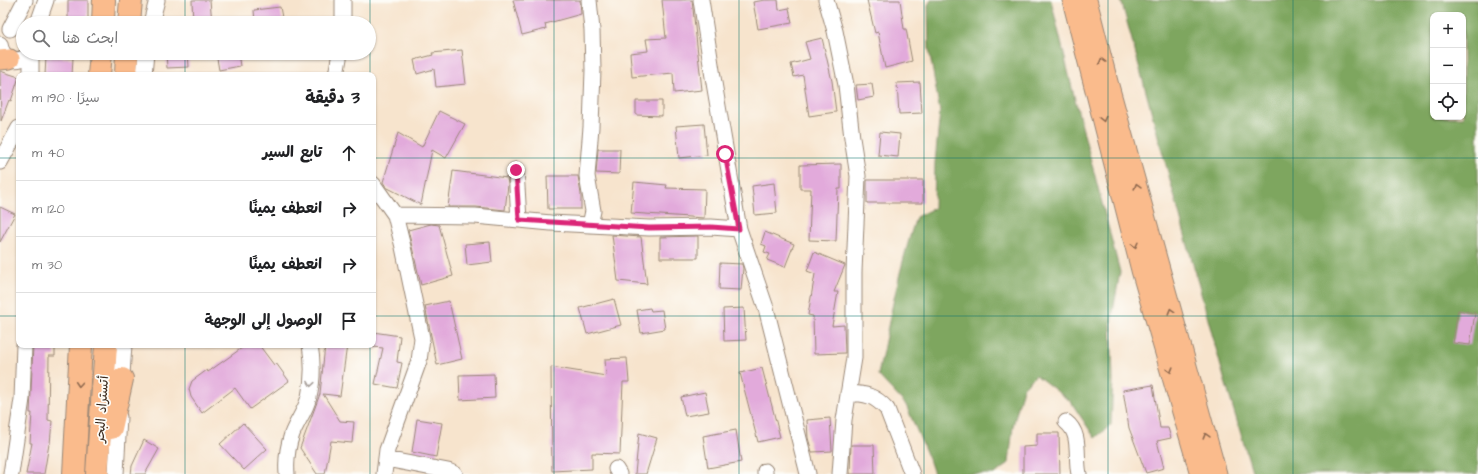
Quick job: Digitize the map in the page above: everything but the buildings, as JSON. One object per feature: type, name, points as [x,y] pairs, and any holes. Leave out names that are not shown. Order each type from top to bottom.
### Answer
[{"type":"highway","points":[[103,16],[104,0]]},
{"type":"highway","points":[[130,16],[131,0]]},
{"type":"highway","points":[[99,72],[100,60]]},
{"type":"highway","points":[[126,72],[127,60]]},
{"type":"highway","name":"أتستراد البحر","points":[[74,474],[82,348]]},
{"type":"highway","name":"أتستراد البحر","points":[[97,474],[106,348]]},
{"type":"highway","points":[[100,474],[122,379]]},
{"type":"main road","points":[[1072,0],[1141,270],[1200,474]]},
{"type":"main road","points":[[1086,0],[1217,474]]},
{"type":"street","points":[[20,16],[25,0]]},
{"type":"street","points":[[40,16],[46,0]]},
{"type":"street","points":[[153,16],[157,0]]},
{"type":"street","points":[[343,0],[343,16]]},
{"type":"street","points":[[589,0],[592,30],[593,70],[591,127],[587,176],[593,211],[590,225]]},
{"type":"street","points":[[701,0],[739,229],[766,308],[808,474]]},
{"type":"street","points":[[826,0],[835,31],[846,85],[858,176],[854,272],[854,358],[848,393],[840,474]]},
{"type":"street","points":[[11,46],[16,30]]},
{"type":"street","points":[[20,60],[27,72]]},
{"type":"street","points":[[144,72],[145,60]]},
{"type":"street","points":[[337,72],[339,60]]},
{"type":"street","points":[[0,162],[16,133]]},
{"type":"street","points":[[516,170],[519,220]]},
{"type":"street","points":[[376,188],[395,215],[422,338],[419,361],[387,450],[385,467],[448,471],[455,474]]},
{"type":"street","points":[[395,215],[467,216],[649,228],[711,227],[739,229]]},
{"type":"street","points":[[11,474],[22,399],[24,348]]},
{"type":"street","points":[[116,474],[124,348]]},
{"type":"street","points":[[287,474],[288,456],[292,434],[302,417],[309,398],[312,378],[310,348]]},
{"type":"street","points":[[848,393],[867,395],[879,401],[887,409],[912,474]]},
{"type":"street","points":[[1066,422],[1072,426],[1076,436],[1079,474]]},
{"type":"green space","points":[[931,0],[1051,0],[1072,88],[1120,272],[1111,323],[1113,380],[1111,425],[1095,438],[1071,402],[1036,375],[1023,388],[1013,426],[1009,463],[995,474],[934,474],[906,405],[878,375],[899,275],[916,217],[934,208],[935,162],[940,112],[929,49],[928,5]]},
{"type":"green space","points":[[1121,0],[1478,0],[1478,474],[1253,474],[1224,378]]},
{"type":"route","points":[[516,170],[519,220],[624,227],[711,227],[739,229],[725,154]]}]
